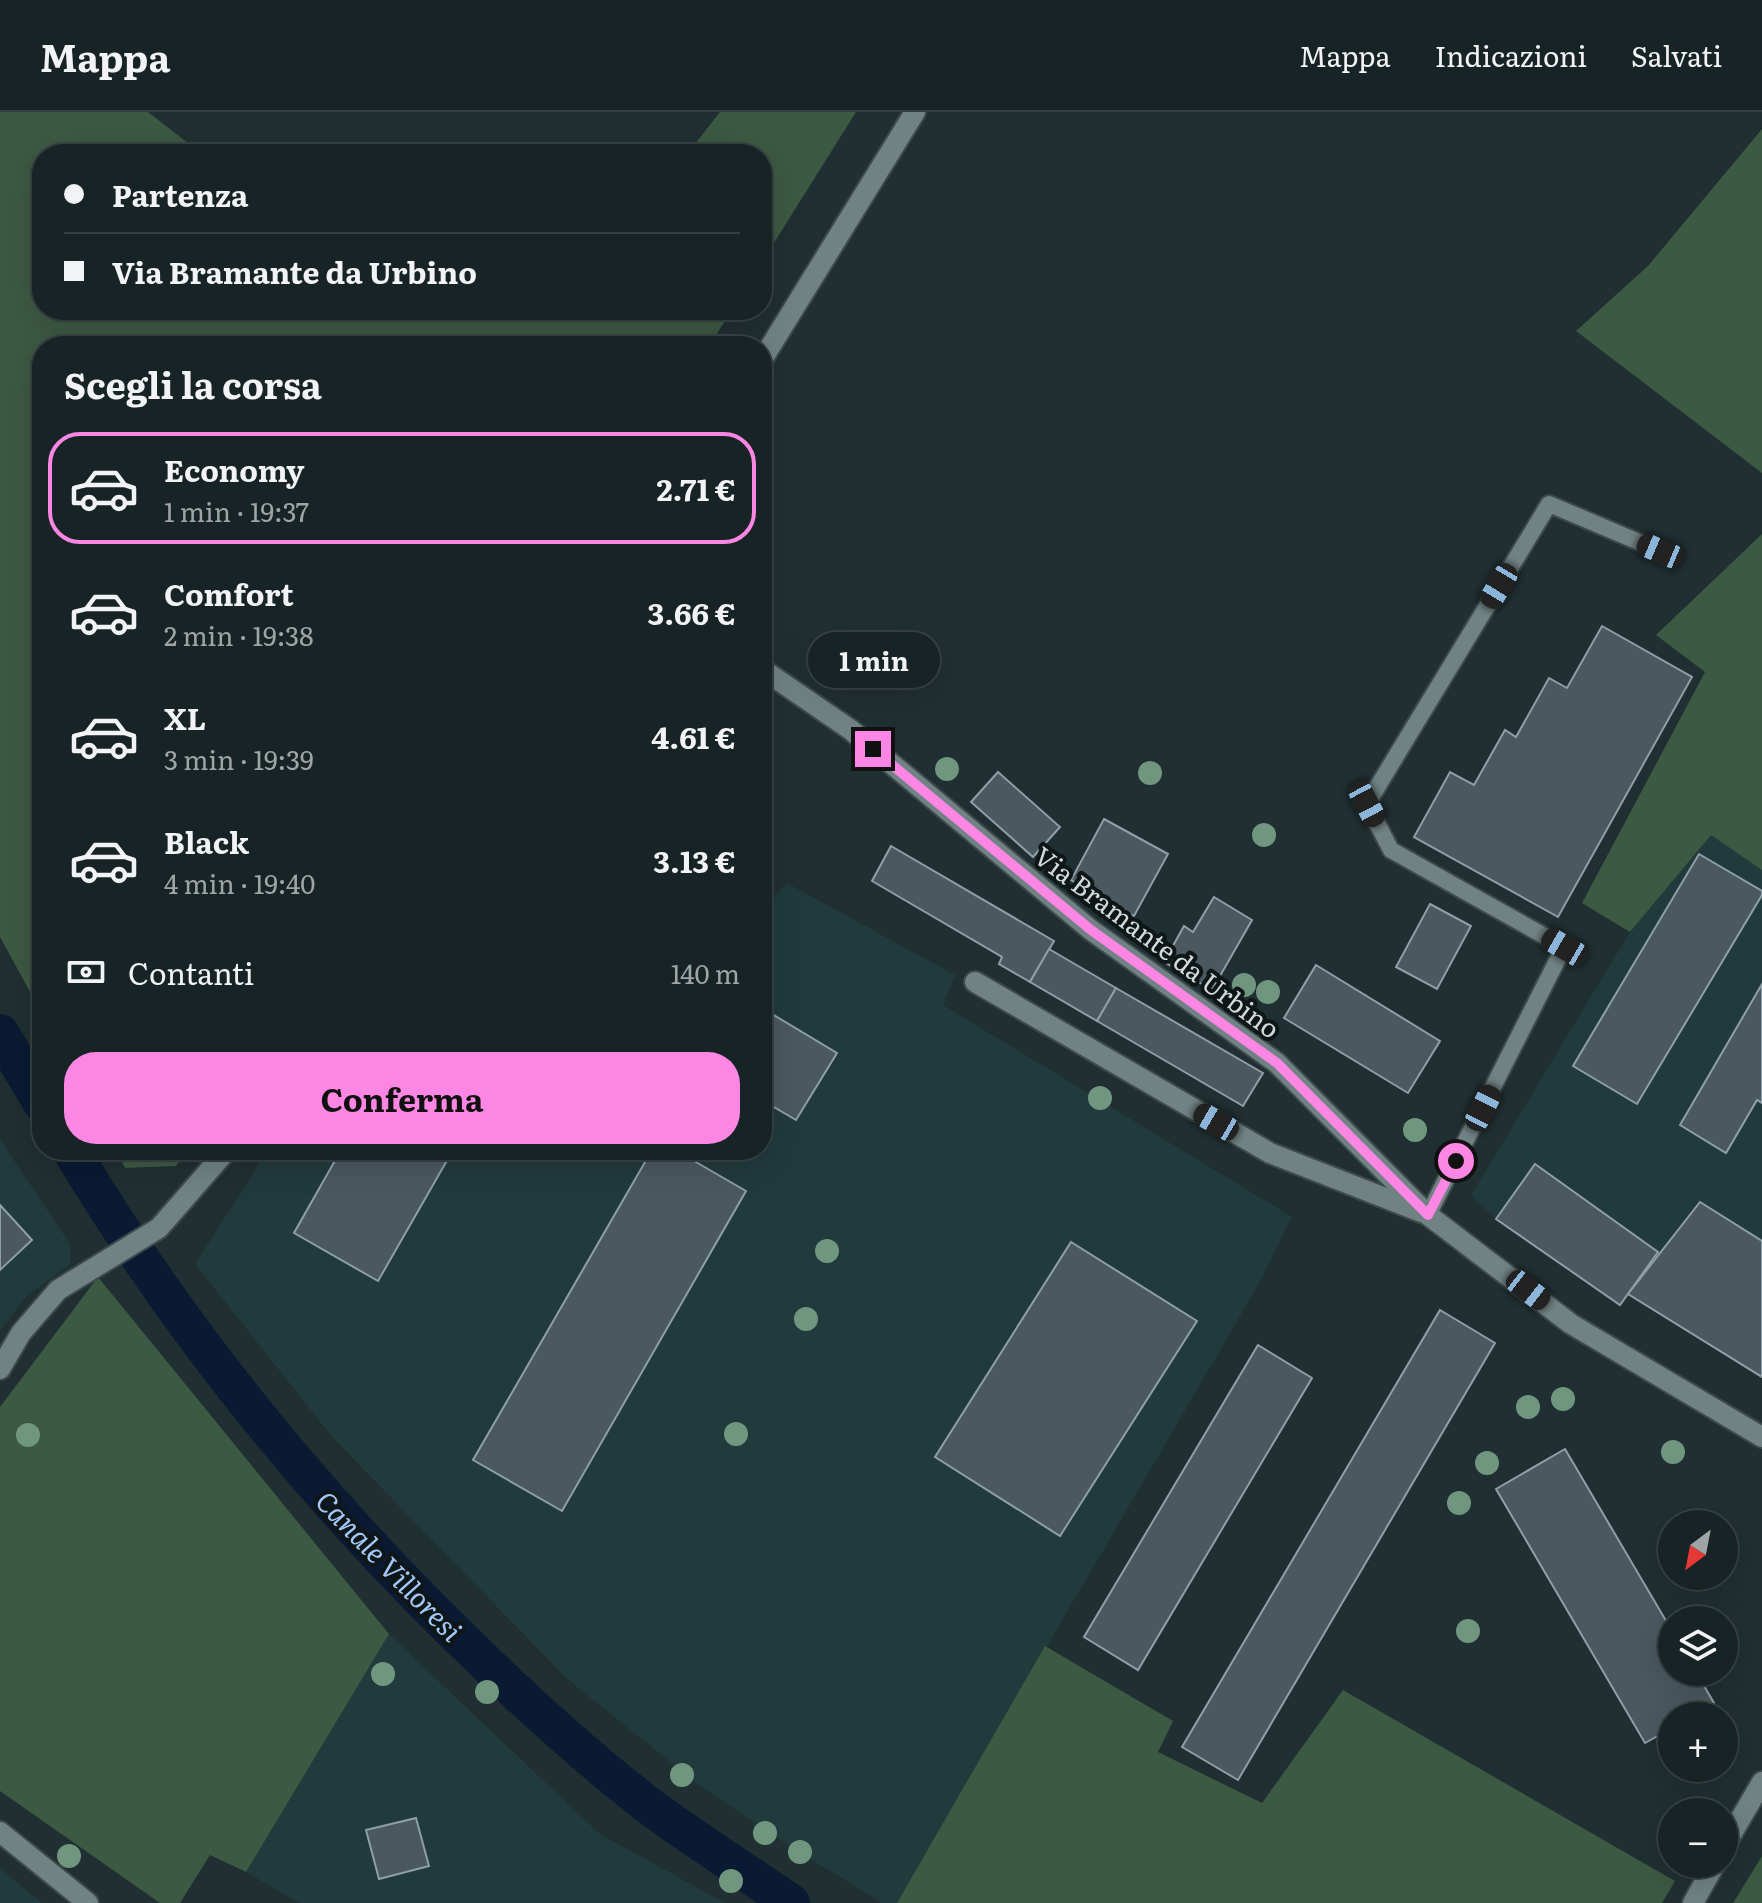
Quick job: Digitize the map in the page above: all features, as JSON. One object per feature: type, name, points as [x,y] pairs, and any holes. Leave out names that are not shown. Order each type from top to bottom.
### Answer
[{"type":"street","points":[[772,344],[915,112]]},
{"type":"street","name":"Via Bramante da Urbino","points":[[772,676],[851,730],[1091,930],[1277,1063],[1428,1215],[1571,1324],[1762,1437]]},
{"type":"street","name":"Via Bramante da Urbino","points":[[975,982],[1270,1153],[1428,1215]]},
{"type":"street","points":[[0,1369],[21,1333],[58,1290],[159,1228],[220,1160]]},
{"type":"street","points":[[1738,1823],[1762,1782]]},
{"type":"street","points":[[0,1832],[88,1903]]},
{"type":"street","points":[[1693,1903],[1707,1878]]},
{"type":"lane","points":[[1428,1215],[1564,947],[1391,850],[1367,804],[1549,504],[1660,551]]},
{"type":"shaded area","points":[[1711,834],[1762,870],[1762,1377],[1629,1294],[1620,1305],[1496,1219],[1471,1195],[1630,932]]},
{"type":"shaded area","points":[[787,883],[955,975],[943,1005],[1292,1217],[1260,1282],[897,1903],[882,1903],[699,1785],[566,1678],[333,1438],[195,1264],[262,1160],[772,1160],[772,899]]},
{"type":"shaded area","points":[[0,1139],[70,1244],[70,1264],[27,1296],[0,1331]]},
{"type":"shaded area","points":[[389,1634],[600,1834],[725,1903],[299,1903],[246,1872]]},
{"type":"shaded area","points":[[0,1868],[42,1903],[0,1903]]},
{"type":"green space","points":[[0,112],[148,112],[189,144],[32,144],[32,320],[726,320],[715,336],[32,336],[32,996],[0,937]]},
{"type":"green space","points":[[720,112],[856,112],[772,246],[772,144],[695,144]]},
{"type":"green space","points":[[1762,129],[1762,473],[1576,331],[1648,266]]},
{"type":"green space","points":[[1762,534],[1762,870],[1711,835],[1630,932],[1582,903],[1705,672],[1656,635]]},
{"type":"green space","points":[[121,1160],[180,1160],[176,1166],[125,1168]]},
{"type":"green space","points":[[98,1277],[389,1634],[246,1872],[210,1855],[180,1903],[160,1903],[0,1791],[0,1407]]},
{"type":"green space","points":[[1045,1646],[1173,1721],[1158,1752],[1262,1803],[1343,1690],[1658,1871],[1658,1878],[1675,1881],[1662,1903],[897,1903]]},
{"type":"green space","points":[[1762,1856],[1762,1903],[1733,1903]]},
{"type":"building","points":[[1602,626],[1692,677],[1558,917],[1414,837],[1450,772],[1474,785],[1505,730],[1516,737],[1549,678],[1567,688]]},
{"type":"building","points":[[998,772],[1060,827],[1033,857],[971,802]]},
{"type":"building","points":[[1104,819],[1168,854],[1134,916],[1071,880]]},
{"type":"building","points":[[891,846],[1054,941],[1030,982],[999,964],[1002,957],[872,881]]},
{"type":"building","points":[[1699,854],[1762,891],[1762,895],[1637,1104],[1573,1066]]},
{"type":"building","points":[[1214,897],[1252,920],[1212,990],[1164,962],[1184,926],[1193,932]]},
{"type":"building","points":[[1430,904],[1471,926],[1437,989],[1396,967]]},
{"type":"building","points":[[1049,949],[1116,988],[1097,1021],[1030,982]]},
{"type":"building","points":[[1316,965],[1440,1041],[1408,1093],[1284,1018]]},
{"type":"building","points":[[1762,984],[1762,1103],[1757,1100],[1726,1153],[1680,1125]]},
{"type":"building","points":[[1116,988],[1263,1073],[1243,1106],[1097,1021]]},
{"type":"building","points":[[772,1014],[837,1053],[796,1120],[772,1106]]},
{"type":"building","points":[[335,1160],[447,1160],[378,1281],[294,1233]]},
{"type":"building","points":[[646,1160],[692,1160],[746,1191],[562,1511],[473,1460]]},
{"type":"building","points":[[1535,1164],[1658,1252],[1620,1305],[1496,1219]]},
{"type":"building","points":[[1700,1202],[1762,1241],[1762,1377],[1628,1294]]},
{"type":"building","points":[[0,1205],[32,1240],[0,1270]]},
{"type":"building","points":[[1071,1242],[1197,1321],[1060,1536],[935,1457]]},
{"type":"building","points":[[1440,1310],[1495,1343],[1238,1780],[1182,1747]]},
{"type":"building","points":[[1258,1345],[1312,1378],[1138,1670],[1084,1637]]},
{"type":"building","points":[[1565,1449],[1658,1607],[1658,1686],[1704,1686],[1713,1702],[1658,1702],[1658,1736],[1645,1743],[1496,1489]]},
{"type":"building","points":[[416,1818],[429,1866],[379,1879],[366,1830]]},
{"type":"waterway","name":"Canale Villoresi","points":[[0,1033],[32,1086]]},
{"type":"waterway","name":"Canale Villoresi","points":[[77,1160],[156,1281],[248,1405],[349,1523],[402,1579],[505,1681],[604,1770],[656,1811],[791,1903]]},
{"type":"route","points":[[873,749],[1091,930],[1277,1063],[1428,1215],[1456,1161]]}]
